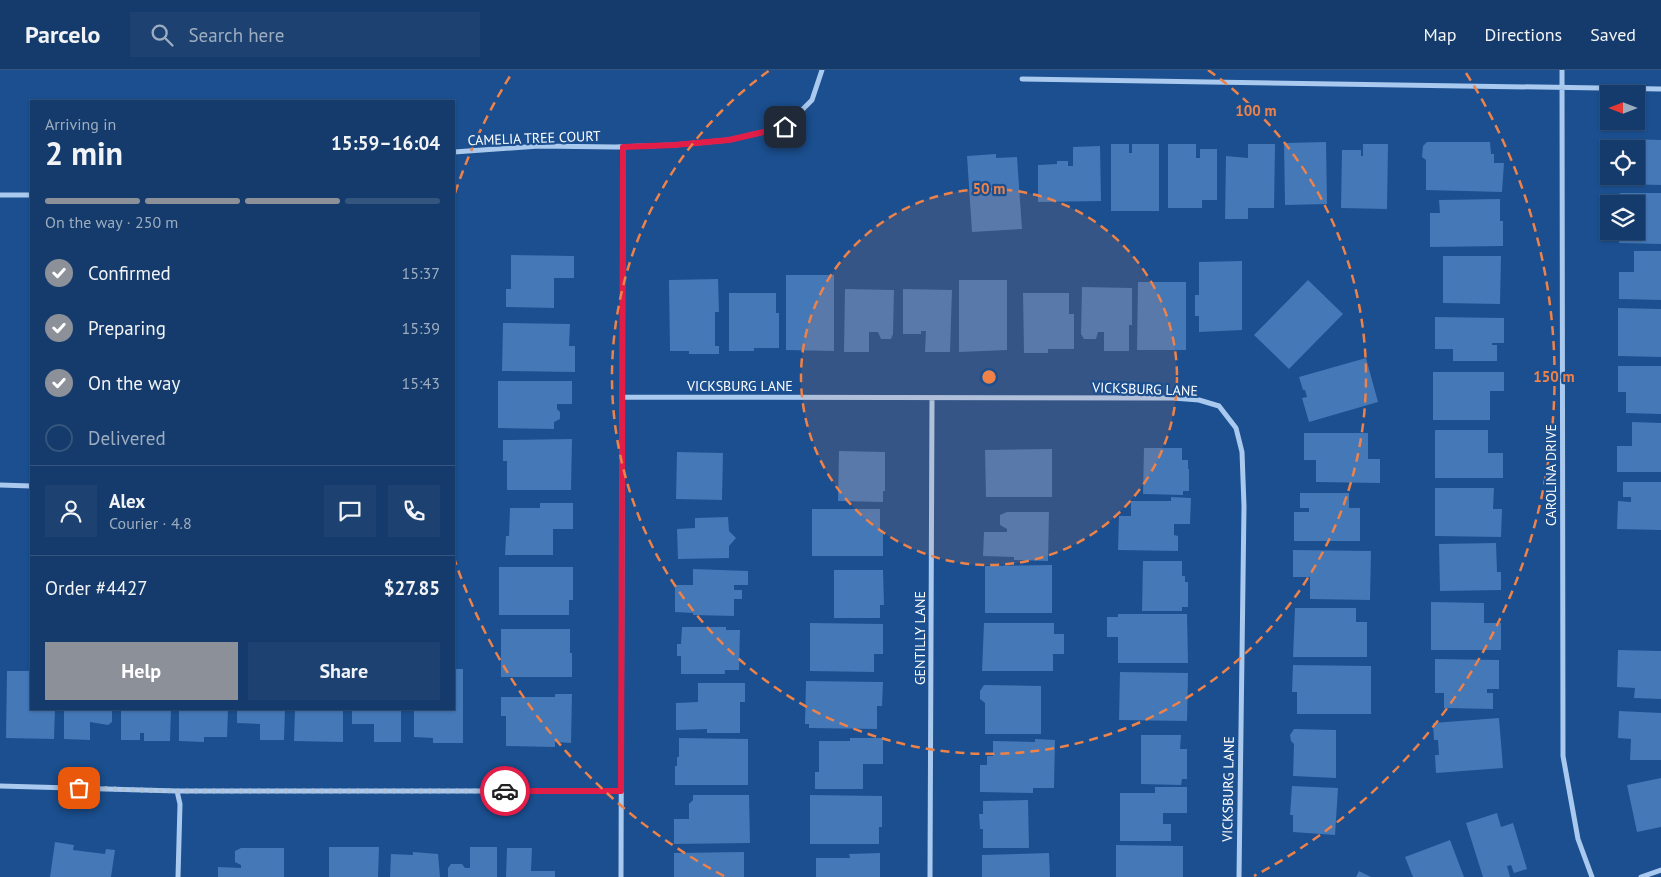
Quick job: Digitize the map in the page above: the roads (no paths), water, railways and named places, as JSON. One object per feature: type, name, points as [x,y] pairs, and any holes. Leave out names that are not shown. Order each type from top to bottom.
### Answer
[{"type":"street","name":"CAMELIA TREE COURT","points":[[455,152],[539,146],[623,147],[674,145],[729,140],[785,127],[812,100],[822,70]]},
{"type":"street","name":"CAROLINA DRIVE","points":[[1562,70],[1562,756],[1578,840],[1592,877]]},
{"type":"street","points":[[1022,79],[1661,89]]},
{"type":"street","points":[[621,877],[623,147]]},
{"type":"street","points":[[0,195],[30,195]]},
{"type":"street","name":"VICKSBURG LANE","points":[[623,397],[1174,398],[1199,400],[1219,406],[1236,428],[1242,452],[1244,506],[1239,877]]},
{"type":"street","name":"GENTILLY LANE","points":[[930,877],[932,399]]},
{"type":"street","points":[[0,485],[30,486]]},
{"type":"street","points":[[0,786],[177,791],[621,791]]},
{"type":"street","points":[[177,791],[180,804],[178,877]]},
{"type":"street","points":[[1641,877],[1661,870]]}]
